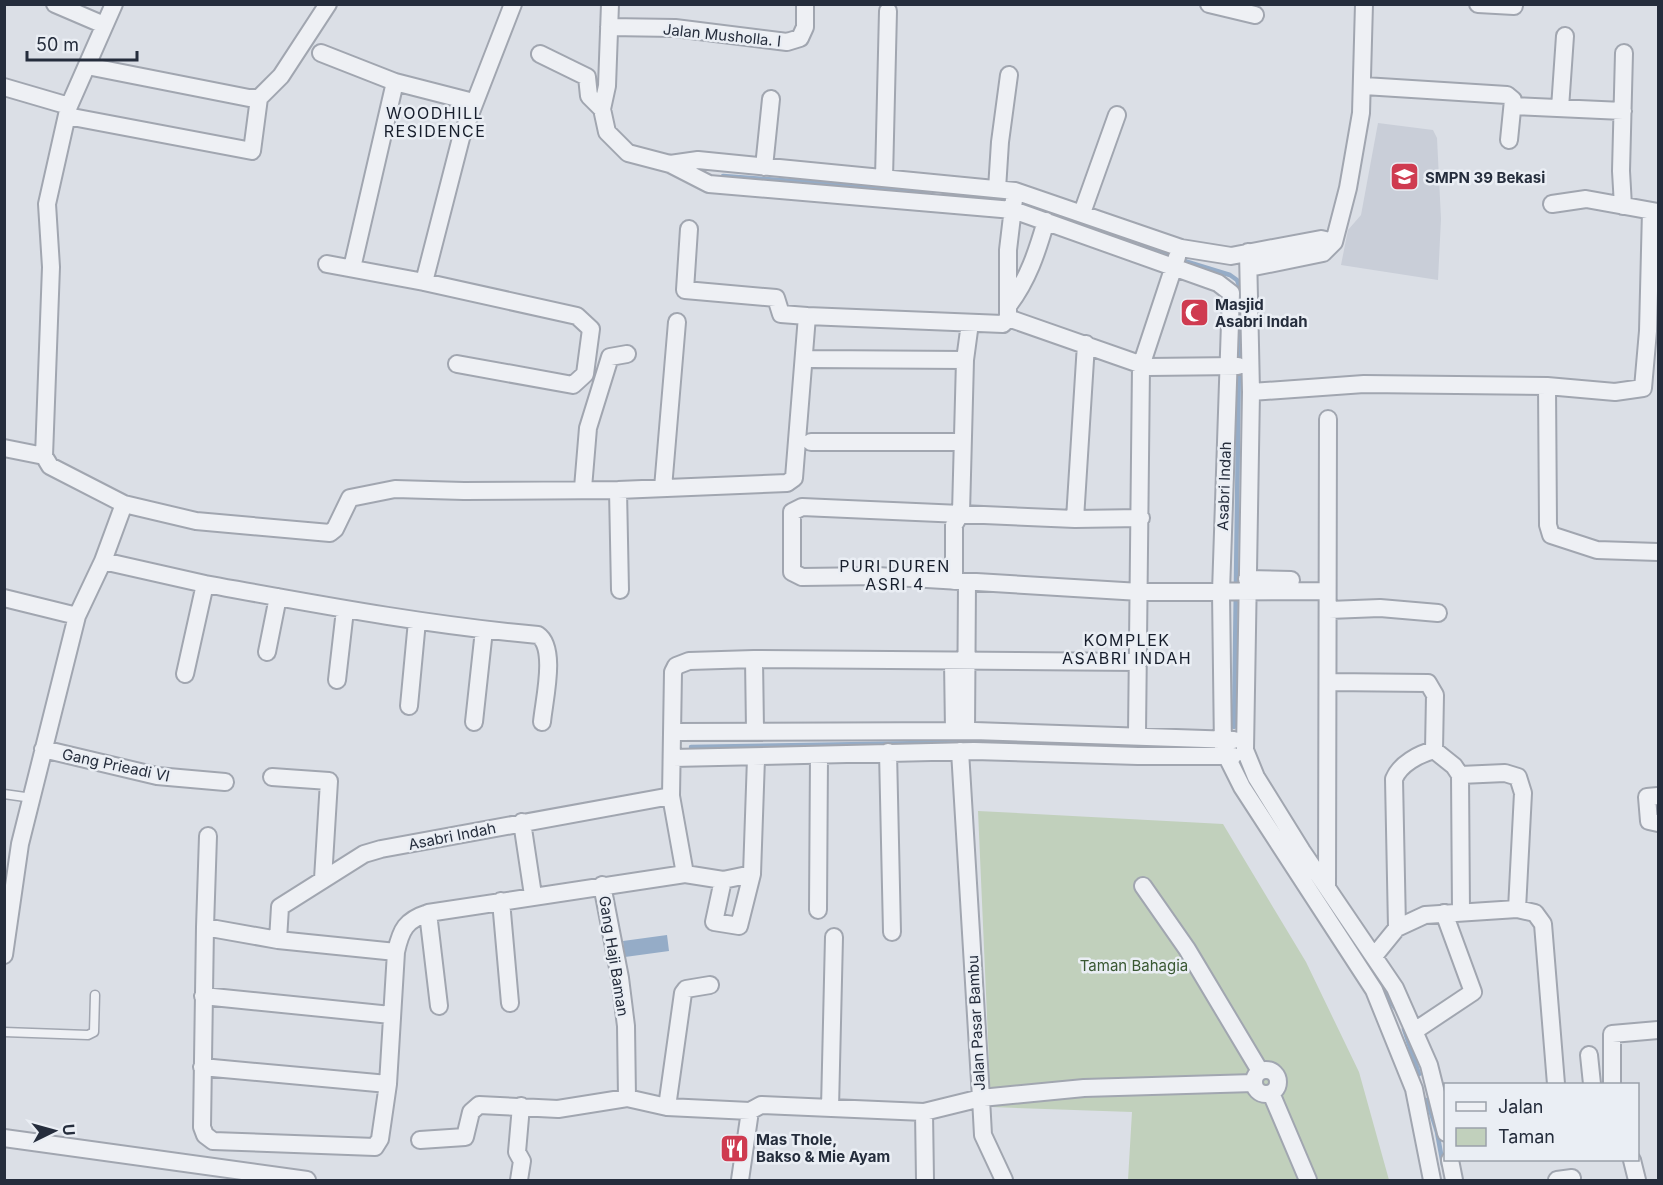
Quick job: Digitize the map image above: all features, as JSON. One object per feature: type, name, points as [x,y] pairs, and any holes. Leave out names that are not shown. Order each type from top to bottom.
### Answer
[{"type":"street","points":[[55,4],[104,25]]},
{"type":"street","points":[[114,4],[68,111],[47,204],[51,267],[44,456],[50,465],[124,504],[196,521],[330,533],[335,529],[350,498],[395,489],[464,491],[583,488],[618,490],[787,483],[794,478],[807,316]]},
{"type":"street","points":[[4,87],[68,111],[252,151],[254,98],[281,76],[328,4]]},
{"type":"street","points":[[424,282],[461,138],[473,102],[513,4]]},
{"type":"street","points":[[610,4],[607,86],[602,109],[607,132],[628,153],[670,164],[709,184],[1013,210],[1173,267]]},
{"type":"street","name":"Jalan Musholla. I","points":[[609,27],[675,28],[787,42],[800,39],[805,27],[805,4]]},
{"type":"street","points":[[1209,4],[1255,15]]},
{"type":"street","points":[[670,164],[698,160],[1015,190],[1181,248],[1249,260],[1323,253],[1334,242],[1348,188],[1364,86],[1364,4]]},
{"type":"street","points":[[1478,4],[1514,6]]},
{"type":"street","points":[[884,178],[888,11]]},
{"type":"street","points":[[1560,108],[1564,36]]},
{"type":"street","points":[[321,53],[395,82],[473,102]]},
{"type":"street","points":[[1623,206],[1621,171],[1624,53]]},
{"type":"street","points":[[540,54],[586,77],[589,96],[602,109]]},
{"type":"street","points":[[87,66],[254,98]]},
{"type":"street","points":[[997,189],[1000,142],[1010,75]]},
{"type":"street","points":[[352,268],[395,82]]},
{"type":"street","points":[[1364,86],[1507,95],[1513,100],[1514,106],[1509,140]]},
{"type":"street","points":[[764,167],[771,99]]},
{"type":"street","points":[[1514,106],[1623,111]]},
{"type":"street","points":[[1082,213],[1117,115]]},
{"type":"street","points":[[1008,312],[1007,262],[1015,190]]},
{"type":"street","points":[[1251,392],[1364,384],[1547,386],[1616,392],[1643,388],[1648,343],[1655,211],[1586,199],[1552,204]]},
{"type":"street","points":[[689,229],[685,290],[776,298],[781,314],[999,325],[1034,263],[1046,221]]},
{"type":"street","points":[[1137,734],[1142,366],[1181,248]]},
{"type":"street","points":[[1249,260],[1239,366],[1251,392],[1237,589],[1246,748],[1258,781],[1327,888],[1375,955],[1416,1030],[1434,1084],[1444,1124]]},
{"type":"street","points":[[327,264],[424,282],[578,316],[591,329],[585,374],[573,385],[458,364]]},
{"type":"street","name":"Asabri Indah","points":[[1173,267],[1218,283],[1231,293],[1239,366],[1237,589],[1224,746]]},
{"type":"street","points":[[1008,312],[1142,366],[1239,366]]},
{"type":"street","points":[[663,488],[677,322]]},
{"type":"street","name":"Jalan Pasar Bambu","points":[[627,1098],[667,1107],[750,1111],[761,1105],[924,1112],[981,1098],[968,740],[960,661],[960,581],[954,525],[961,513],[964,360],[970,323]]},
{"type":"street","points":[[1075,519],[1086,344]]},
{"type":"street","points":[[583,488],[588,428],[610,357],[627,354]]},
{"type":"street","points":[[812,359],[964,360]]},
{"type":"street","points":[[1547,386],[1548,525],[1551,535],[1597,550],[1659,552]]},
{"type":"street","points":[[1327,888],[1328,419]]},
{"type":"street","points":[[811,442],[961,442]]},
{"type":"street","points":[[4,448],[44,456]]},
{"type":"street","points":[[618,490],[620,590]]},
{"type":"street","points":[[4,955],[20,844],[77,616],[103,561],[124,504]]},
{"type":"street","points":[[1141,518],[1075,519],[802,507],[792,512],[792,572],[796,576],[877,576],[1140,592],[1328,586]]},
{"type":"street","points":[[103,561],[205,584],[345,610],[484,630],[538,635],[544,639],[549,652],[542,722]]},
{"type":"street","points":[[185,674],[205,584]]},
{"type":"street","points":[[267,652],[278,597]]},
{"type":"street","points":[[4,598],[77,616]]},
{"type":"street","points":[[1329,610],[1380,608],[1438,613]]},
{"type":"street","points":[[337,680],[345,610]]},
{"type":"street","points":[[409,706],[417,621]]},
{"type":"street","points":[[474,722],[484,630]]},
{"type":"street","points":[[685,874],[671,796],[674,732],[673,672],[676,666],[689,661],[754,659],[1139,662]]},
{"type":"street","points":[[754,659],[755,730]]},
{"type":"street","points":[[1329,682],[1428,683],[1435,695],[1434,750]]},
{"type":"street","points":[[674,732],[755,730],[968,740],[1138,756],[1224,746]]},
{"type":"street","points":[[673,758],[756,758],[888,752],[968,740],[1137,734],[1246,748]]},
{"type":"street","points":[[1224,746],[1242,787],[1374,990],[1414,1089],[1432,1180]]},
{"type":"street","name":"Gang Prieadi VI","points":[[43,748],[157,776],[225,782]]},
{"type":"street","points":[[1416,1030],[1473,992],[1452,913],[1460,775],[1454,766],[1434,750]]},
{"type":"street","points":[[1397,928],[1394,778],[1397,771],[1421,753],[1434,750]]},
{"type":"street","points":[[888,752],[892,933]]},
{"type":"street","points":[[818,909],[819,755]]},
{"type":"street","points":[[723,880],[714,922],[739,926],[752,874],[756,758]]},
{"type":"street","points":[[1460,775],[1513,774],[1522,783],[1517,909]]},
{"type":"street","points":[[272,777],[329,781],[323,879]]},
{"type":"street","name":"Asabri Indah","points":[[278,940],[280,907],[364,854],[522,822],[671,796]]},
{"type":"street","points":[[1659,796],[1647,797],[1646,803],[1649,821],[1659,822]]},
{"type":"street","points":[[522,822],[533,895]]},
{"type":"street","points":[[208,836],[202,1127],[213,1141],[375,1147],[380,1139],[388,1084],[396,951],[403,927],[412,918],[428,913],[533,895],[685,874],[723,880],[752,874]]},
{"type":"street","name":"Gang Haji Baman","points":[[602,885],[623,1002],[627,1098]]},
{"type":"street","points":[[1143,886],[1187,949],[1257,1077]]},
{"type":"street","points":[[501,901],[510,1003]]},
{"type":"street","points":[[1375,955],[1397,928],[1425,915],[1517,909],[1535,914],[1543,924],[1556,1083]]},
{"type":"street","points":[[428,913],[439,1006]]},
{"type":"street","points":[[205,927],[278,940],[396,951]]},
{"type":"street","points":[[830,1108],[834,937]]},
{"type":"street","points":[[667,1107],[683,993],[686,989],[710,985]]},
{"type":"street","points":[[203,996],[391,1014]]},
{"type":"street","points":[[1612,1083],[1612,1034],[1659,1030]]},
{"type":"street","points":[[1589,1055],[1592,1083]]},
{"type":"street","points":[[202,1067],[388,1084]]},
{"type":"street","points":[[1004,1180],[983,1135],[981,1098],[1084,1088],[1257,1077],[1270,1070],[1276,1077],[1277,1086],[1271,1093],[1308,1180]]},
{"type":"street","points":[[1414,1089],[1434,1084]]},
{"type":"street","points":[[420,1140],[465,1137],[471,1112],[479,1104],[558,1109],[627,1098]]},
{"type":"street","points":[[519,1180],[522,1161],[517,1152],[521,1106]]},
{"type":"street","points":[[740,1180],[750,1111]]},
{"type":"street","points":[[924,1112],[925,1180]]},
{"type":"street","points":[[4,1138],[182,1165],[307,1180]]},
{"type":"street","points":[[1450,1161],[1454,1180]]},
{"type":"street","points":[[1620,1161],[1623,1180]]},
{"type":"street","points":[[1632,1161],[1637,1180]]},
{"type":"lane","points":[[4,794],[32,798]]},
{"type":"lane","points":[[4,1032],[88,1035],[94,1032],[94,994]]},
{"type":"shaded area","name":"SMPN 39 Bekasi","points":[[1378,123],[1433,130],[1437,138],[1441,219],[1438,280],[1341,265],[1348,230],[1361,215]]},
{"type":"green space","name":"Taman Bahagia","points":[[978,811],[1223,824],[1306,962],[1359,1072],[1389,1180],[1128,1180],[1132,1112],[991,1107]]},
{"type":"water","points":[[667,935],[669,951],[625,957],[623,941]]},
{"type":"waterway","points":[[723,176],[904,189],[935,196]]},
{"type":"waterway","points":[[1022,205],[1042,209]]},
{"type":"waterway","points":[[1141,243],[1173,256]]},
{"type":"waterway","points":[[1181,260],[1230,275],[1237,280],[1240,288],[1234,727]]},
{"type":"waterway","points":[[691,747],[925,743],[1204,747]]},
{"type":"waterway","points":[[1347,934],[1395,1008]]},
{"type":"waterway","points":[[1404,1029],[1419,1074]]},
{"type":"waterway","points":[[1427,1100],[1437,1132],[1443,1165]]},
{"type":"place","name":"SMPN 39 Bekasi","points":[[1404,177]]},
{"type":"place","name":"Masjid Asabri Indah","points":[[1194,313]]},
{"type":"place","name":"Mas Thole, Bakso & Mie Ayam","points":[[735,1148]]},
{"type":"district","name":"WOODHILL RESIDENCE","points":[[435,122]]},
{"type":"district","name":"PURI DUREN ASRI 4","points":[[895,575]]},
{"type":"district","name":"KOMPLEK ASABRI INDAH","points":[[1127,649]]}]
